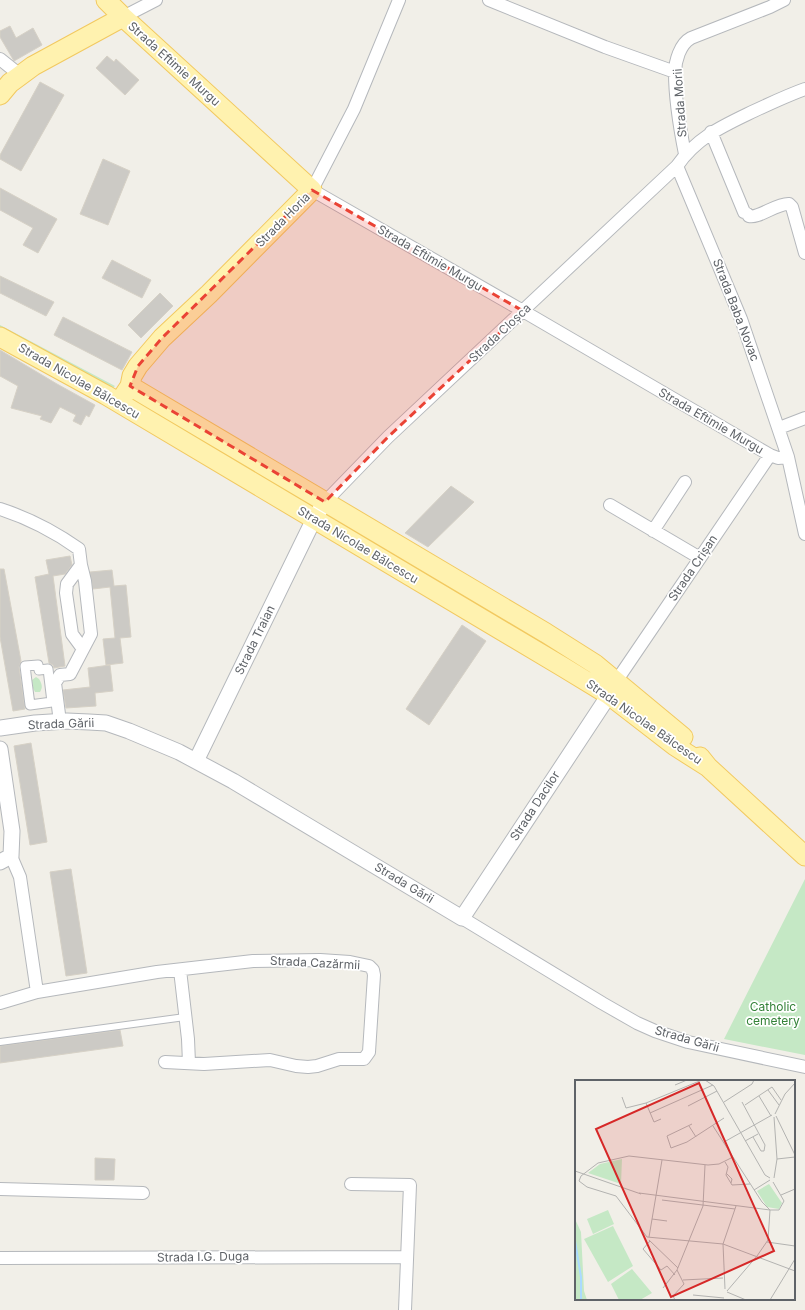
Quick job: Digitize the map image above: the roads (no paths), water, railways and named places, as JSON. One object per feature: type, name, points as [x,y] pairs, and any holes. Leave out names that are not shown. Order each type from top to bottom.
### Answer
[{"type":"main road","name":"Strada Eftimie Murgu","points":[[106,0],[312,190]]},
{"type":"main road","points":[[0,95],[10,83],[49,56],[77,43],[123,17]]},
{"type":"main road","name":"Strada Horia","points":[[119,403],[130,386],[132,376],[138,366],[162,338],[209,294],[312,190]]},
{"type":"main road","name":"Strada Nicolae Bălcescu","points":[[0,337],[119,403],[314,519],[612,688],[684,737],[708,767],[805,856]]},
{"type":"main road","name":"Strada Nicolae Bălcescu","points":[[130,386],[546,633],[595,664],[612,688]]},
{"type":"street","points":[[123,17],[156,0]]},
{"type":"street","name":"Strada Horia","points":[[312,190],[354,109],[399,0]]},
{"type":"street","points":[[489,0],[605,47],[675,72]]},
{"type":"street","name":"Strada Morii","points":[[685,154],[678,107],[675,72],[683,44],[686,41],[784,0]]},
{"type":"street","points":[[0,59],[20,76]]},
{"type":"street","points":[[805,89],[766,105],[711,132],[744,212],[749,216],[755,216],[784,204],[789,204],[792,207],[805,253]]},
{"type":"street","name":"Strada Morii","points":[[677,166],[685,154],[711,132]]},
{"type":"street","name":"Strada Cloșca","points":[[325,502],[388,437],[677,166]]},
{"type":"street","name":"Strada Baba Novac","points":[[677,166],[741,319],[779,428],[788,457],[805,534]]},
{"type":"street","name":"Strada Eftimie Murgu","points":[[312,190],[770,455]]},
{"type":"street","points":[[779,428],[805,418]]},
{"type":"street","points":[[770,455],[778,458],[788,457]]},
{"type":"street","name":"Strada Crișan","points":[[612,688],[770,455]]},
{"type":"street","points":[[653,531],[685,482]]},
{"type":"street","name":"Strada Traian","points":[[196,761],[314,519],[325,502]]},
{"type":"street","points":[[610,505],[700,558]]},
{"type":"street","points":[[0,509],[26,519],[68,541],[79,549],[85,581],[91,634],[70,674],[60,675],[55,683],[60,722]]},
{"type":"street","points":[[81,565],[67,584],[66,593],[72,634],[83,649]]},
{"type":"street","points":[[38,665],[39,670],[48,669],[52,702],[30,705],[25,666],[38,665]]},
{"type":"street","name":"Strada Dacilor","points":[[462,918],[612,688]]},
{"type":"street","name":"Strada Gării","points":[[0,728],[35,723],[106,723],[136,734],[196,761],[278,808],[637,1023],[655,1031],[688,1042],[805,1068]]},
{"type":"street","points":[[0,749],[12,831],[6,859],[20,877],[37,992]]},
{"type":"street","name":"Strada Cazărmii","points":[[0,1003],[37,992],[253,960],[320,960],[362,964],[370,966],[373,970],[374,975],[369,1052],[364,1059],[339,1059],[317,1066],[308,1067],[270,1060],[204,1064],[165,1062]]},
{"type":"street","points":[[180,970],[189,1063]]},
{"type":"street","points":[[351,1184],[410,1186],[405,1310]]},
{"type":"street","points":[[0,1189],[143,1192]]},
{"type":"street","name":"Strada I.G. Duga","points":[[0,1258],[407,1257]]},
{"type":"lane","points":[[0,1042],[185,1017]]},
{"type":"park label","name":"Catholic cemetery","points":[[773,1014]]}]
